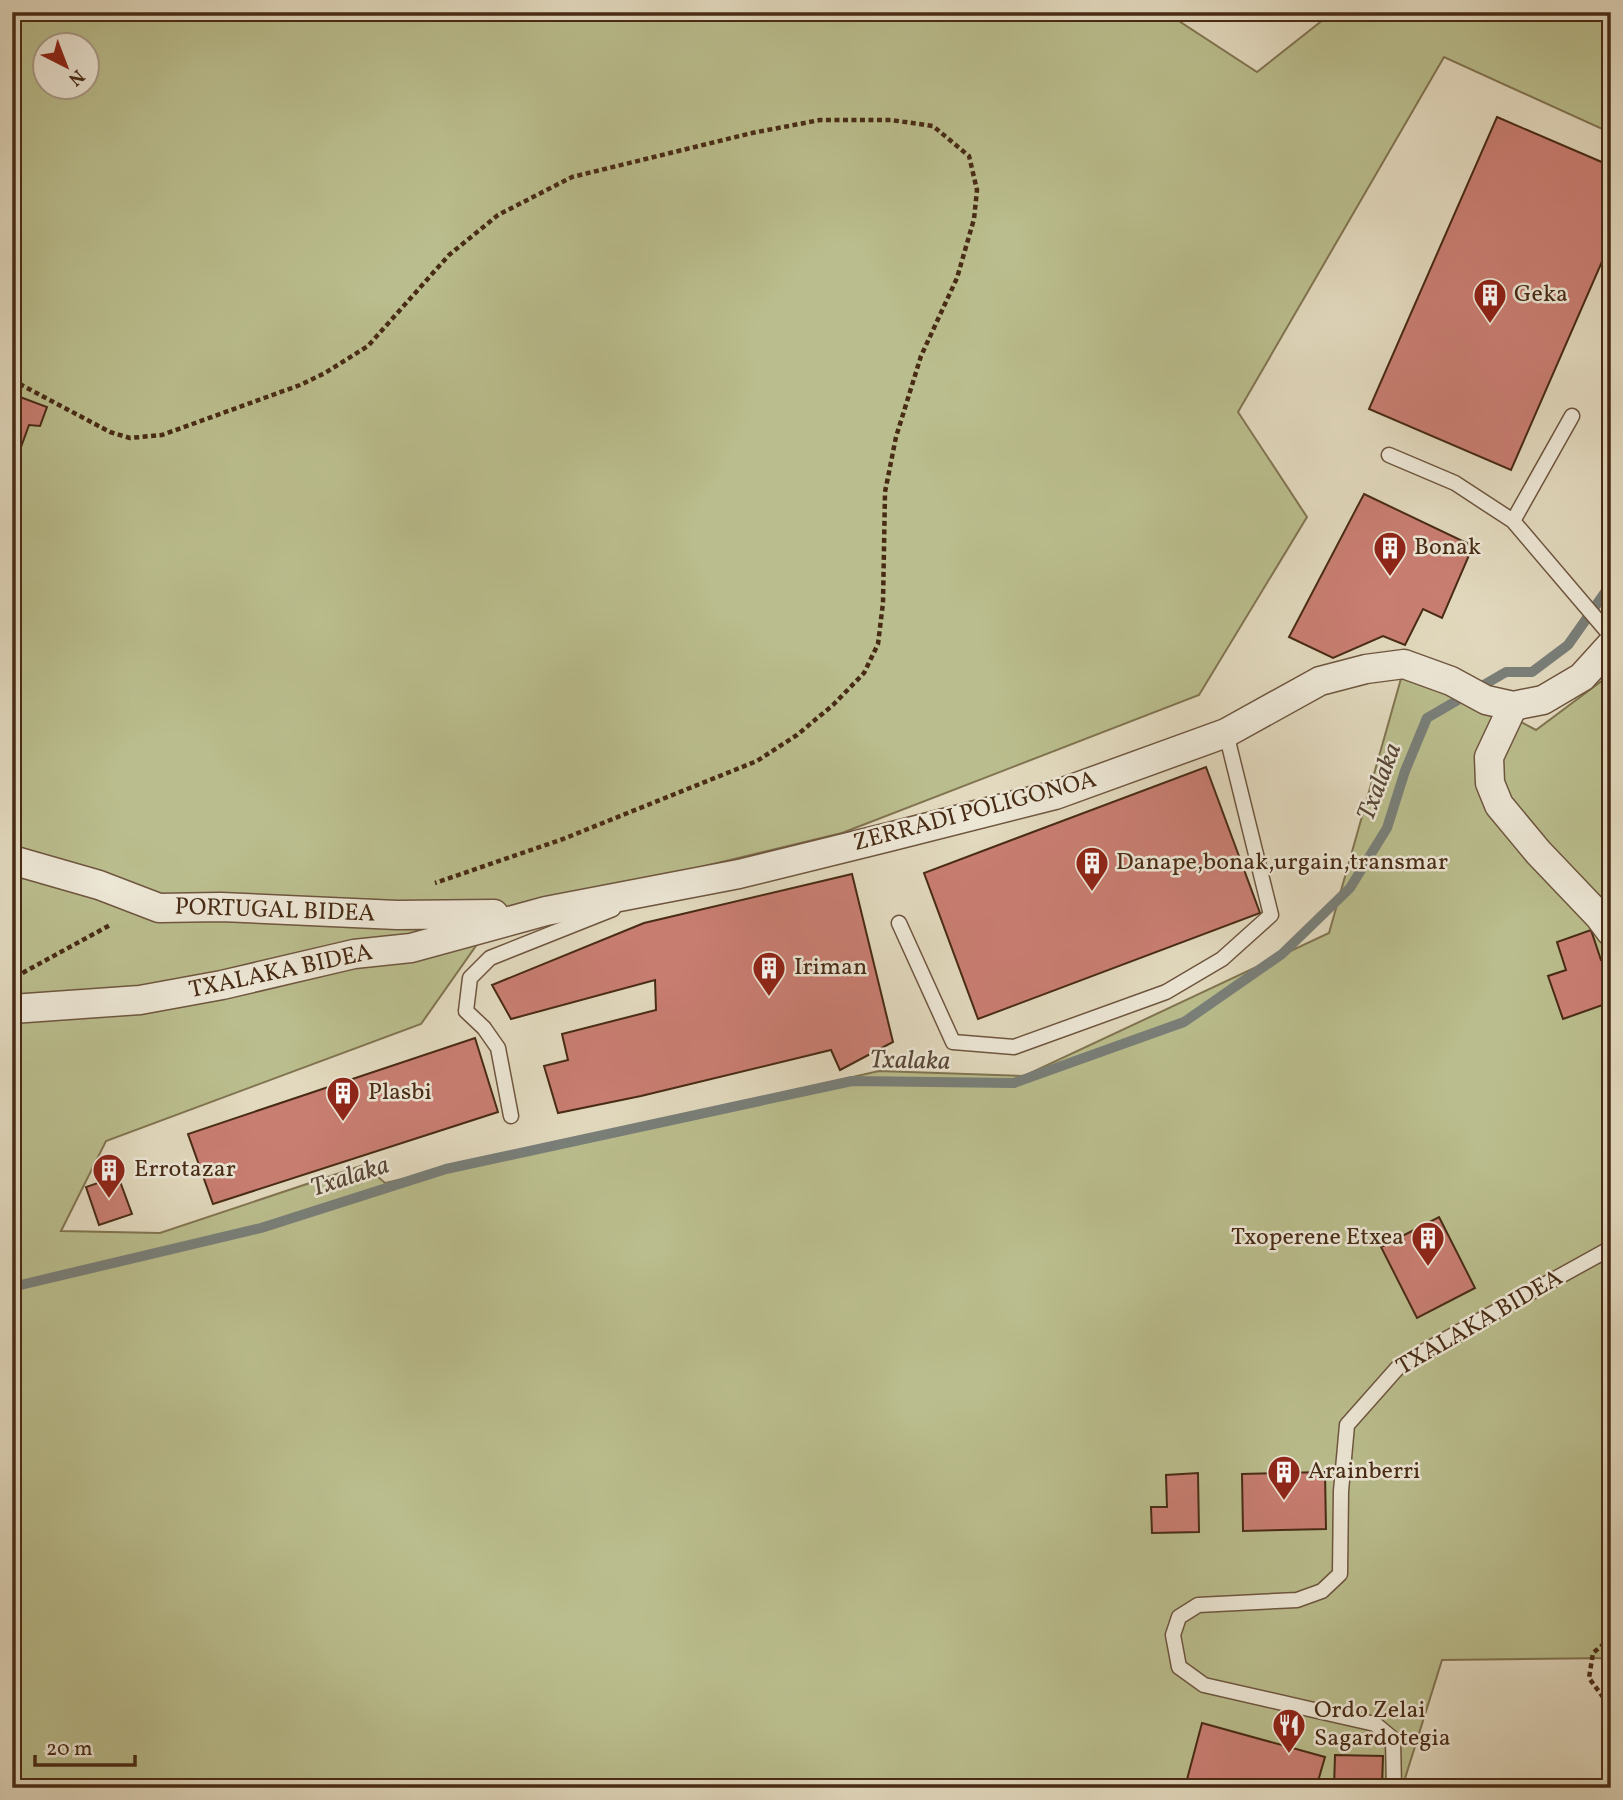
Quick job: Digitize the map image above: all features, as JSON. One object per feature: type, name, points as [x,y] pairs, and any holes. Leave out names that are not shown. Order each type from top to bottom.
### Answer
[{"type":"street","name":"ZERRADI POLIGONOA","points":[[546,911],[739,874],[1055,795],[1226,733],[1320,681],[1366,669],[1404,664],[1451,681],[1486,699],[1513,706],[1543,700],[1582,677],[1605,635]]},
{"type":"street","points":[[1513,706],[1489,757],[1490,783],[1499,805],[1611,932]]},
{"type":"street","name":"PORTUGAL BIDEA","points":[[12,860],[99,886],[159,908],[221,907],[311,913],[434,916],[546,911]]},
{"type":"street","name":"TXALAKA BIDEA","points":[[12,1009],[140,1000],[222,985],[354,954],[411,948],[546,911]]},
{"type":"lane","points":[[1513,521],[1573,416]]},
{"type":"lane","points":[[1389,455],[1455,483],[1513,521],[1605,635],[1611,636]]},
{"type":"lane","points":[[899,923],[953,1042],[1014,1047],[1166,992],[1222,960],[1271,915],[1226,733]]},
{"type":"lane","points":[[511,1116],[498,1048],[484,1028],[466,1010],[470,978],[490,958],[660,890]]},
{"type":"lane","name":"TXALAKA BIDEA","points":[[1394,1788],[1393,1739],[1375,1724],[1204,1685],[1179,1667],[1173,1634],[1178,1617],[1198,1605],[1297,1600],[1322,1591],[1340,1574],[1341,1491],[1346,1425],[1401,1364],[1611,1248]]},
{"type":"path","points":[[12,380],[110,432],[130,438],[162,435],[325,373],[369,345],[459,247],[498,215],[572,177],[752,133],[820,120],[891,120],[933,126],[968,156],[977,190],[974,219],[957,278],[922,356],[896,437],[885,492],[883,603],[878,644],[864,673],[833,705],[757,761],[563,839],[428,885]]},
{"type":"path","points":[[12,978],[114,924]]},
{"type":"path","points":[[1611,1638],[1593,1653],[1590,1678],[1611,1708]]},
{"type":"green space","points":[[12,12],[1165,12],[1257,72],[1333,12],[1611,12],[1611,133],[1444,57],[1238,412],[1307,517],[1199,695],[842,833],[497,916],[421,1024],[106,1141],[61,1231],[160,1233],[364,1165],[385,1183],[879,1071],[1024,1076],[1329,933],[1406,661],[1536,730],[1611,674],[1611,1658],[1442,1660],[1402,1788],[12,1788]]},
{"type":"building","name":"Geka","points":[[1497,117],[1611,166],[1611,241],[1511,470],[1369,409]]},
{"type":"building","points":[[12,394],[47,407],[40,426],[29,425],[12,472]]},
{"type":"building","name":"Bonak","points":[[1364,494],[1473,546],[1442,618],[1423,609],[1405,645],[1383,636],[1333,658],[1289,637]]},
{"type":"building","name":"Danape,bonak,urgain,transmar","points":[[1206,767],[1260,913],[978,1019],[924,873]]},
{"type":"building","name":"Iriman","points":[[852,874],[893,1042],[840,1070],[831,1050],[558,1113],[544,1066],[568,1060],[562,1034],[656,1010],[655,980],[511,1019],[492,985],[644,923]]},
{"type":"building","points":[[1591,930],[1601,960],[1611,957],[1611,1002],[1563,1019],[1548,976],[1566,970],[1557,942]]},
{"type":"building","name":"Plasbi","points":[[475,1038],[498,1112],[213,1204],[188,1134]]},
{"type":"building","name":"Errotazar","points":[[118,1176],[132,1214],[99,1225],[86,1187]]},
{"type":"building","name":"Txoperene Etxea","points":[[1439,1217],[1475,1288],[1417,1318],[1381,1247]]},
{"type":"building","name":"Arainberri","points":[[1325,1472],[1326,1529],[1243,1531],[1242,1474]]},
{"type":"building","points":[[1198,1473],[1199,1532],[1152,1533],[1151,1507],[1167,1507],[1166,1475]]},
{"type":"building","points":[[1202,1723],[1325,1757],[1316,1788],[1185,1787]]},
{"type":"building","points":[[1335,1755],[1383,1756],[1382,1788],[1334,1788]]},
{"type":"waterway","name":"Txalaka","points":[[12,1287],[261,1228],[446,1169],[852,1081],[1014,1083],[1184,1022],[1282,954],[1350,888],[1387,828],[1405,771],[1427,718],[1506,672],[1532,672],[1568,645],[1611,584]]},
{"type":"place","name":"Geka","points":[[1490,325]]},
{"type":"place","name":"Bonak","points":[[1390,578]]},
{"type":"place","name":"Danape,bonak,urgain,transmar","points":[[1092,893]]},
{"type":"place","name":"Iriman","points":[[769,998]]},
{"type":"place","name":"Plasbi","points":[[343,1123]]},
{"type":"place","name":"Errotazar","points":[[109,1200]]},
{"type":"place","name":"Txoperene Etxea","points":[[1428,1268]]},
{"type":"place","name":"Arainberri","points":[[1284,1502]]},
{"type":"place","name":"Ordo Zelai Sagardotegia","points":[[1289,1755]]}]
